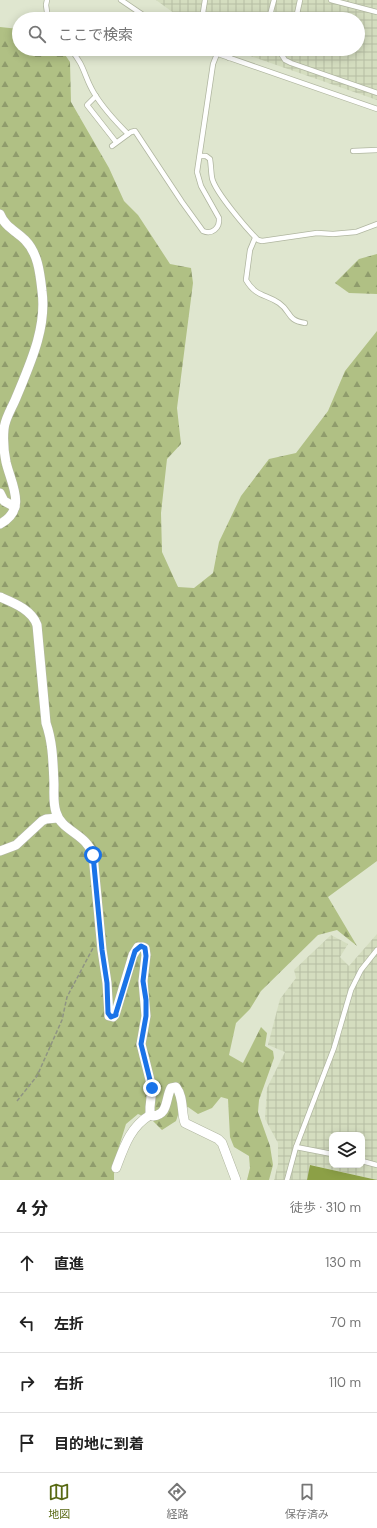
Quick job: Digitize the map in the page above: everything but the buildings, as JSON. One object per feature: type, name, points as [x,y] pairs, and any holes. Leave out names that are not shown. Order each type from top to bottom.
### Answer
[{"type":"street","points":[[0,214],[6,225],[24,239],[32,249],[39,270],[42,292],[42,321],[37,344],[4,430],[4,455],[16,497],[15,508],[8,518],[0,524]]},
{"type":"street","points":[[0,493],[4,501],[15,508]]},
{"type":"street","points":[[0,597],[14,603],[28,612],[37,625],[46,723],[51,738],[53,752],[54,805],[58,818],[86,841],[93,855],[101,940],[107,983],[108,1013],[111,1017],[116,1015],[135,951],[141,946],[145,948],[146,956],[143,981],[146,1000],[146,1016],[141,1044],[152,1088],[150,1115],[134,1129],[128,1138],[116,1168]]},
{"type":"street","points":[[0,851],[16,845],[42,821],[58,818]]},
{"type":"street","points":[[150,1115],[157,1116],[162,1112],[167,1104],[171,1088],[176,1087],[181,1099],[185,1123],[218,1139],[222,1143],[236,1180]]},
{"type":"lane","points":[[47,0],[47,12]]},
{"type":"lane","points":[[121,0],[139,12]]},
{"type":"lane","points":[[203,12],[205,0]]},
{"type":"lane","points":[[271,12],[274,0]]},
{"type":"lane","points":[[297,12],[300,0]]},
{"type":"lane","points":[[332,0],[377,12]]},
{"type":"lane","points":[[76,56],[81,63],[93,92],[128,134]]},
{"type":"lane","points":[[112,146],[131,132],[135,131],[203,231],[207,233],[213,232],[219,223],[218,218],[198,179],[213,64],[216,56]]},
{"type":"lane","points":[[223,56],[377,108]]},
{"type":"lane","points":[[282,56],[285,60],[291,63],[377,93]]},
{"type":"lane","points":[[96,96],[87,105],[116,142]]},
{"type":"lane","points":[[353,151],[377,150]]},
{"type":"lane","points":[[200,156],[206,156],[210,159],[214,184],[224,199],[258,240],[262,241],[317,233],[333,234],[349,232],[364,229],[377,224]]},
{"type":"lane","points":[[255,238],[250,250],[246,280],[260,295],[279,303],[290,317],[296,321],[305,323]]},
{"type":"lane","points":[[287,1180],[296,1147],[331,1056],[351,990],[361,970],[377,950]]},
{"type":"lane","points":[[296,1147],[329,1153]]},
{"type":"lane","points":[[365,1162],[377,1165]]},
{"type":"path","points":[[17,1101],[37,1076],[63,1017],[68,993],[95,944],[97,941],[101,940]]},
{"type":"shaded area","points":[[156,0],[377,0],[377,100],[250,56],[365,56],[365,12],[172,12]]},
{"type":"shaded area","points":[[377,934],[377,1180],[311,1165],[307,1180],[274,1180],[278,1164],[278,1143],[265,1119],[267,1088],[285,1052],[268,1045],[280,999],[296,978],[294,970],[331,935],[348,944],[340,957],[349,966]]},
{"type":"shaded area","points":[[310,1165],[377,1180],[307,1180]]},
{"type":"green space","points":[[0,27],[12,28],[12,56],[66,56],[70,62],[71,102],[109,168],[124,201],[138,215],[170,264],[191,268],[193,283],[177,408],[181,444],[167,459],[161,513],[162,552],[178,587],[194,588],[213,573],[219,542],[241,496],[269,459],[296,453],[328,411],[345,371],[377,331],[377,861],[328,897],[357,946],[337,930],[318,935],[261,991],[250,1009],[236,1023],[229,1055],[243,1063],[261,1027],[267,1033],[265,1046],[273,1051],[274,1058],[259,1100],[258,1112],[270,1146],[273,1165],[269,1180],[247,1180],[250,1168],[249,1156],[234,1147],[230,1137],[228,1099],[221,1097],[212,1108],[198,1114],[188,1107],[180,1109],[176,1121],[162,1130],[152,1120],[138,1114],[126,1124],[114,1163],[114,1180],[0,1180]]},
{"type":"green space","points":[[377,254],[377,294],[349,293],[335,283],[359,259]]},
{"type":"route","points":[[93,855],[102,950],[106,969],[109,1016],[113,1017],[116,1015],[135,951],[141,946],[145,948],[146,956],[143,981],[146,1000],[146,1016],[141,1044],[152,1083],[152,1088]]}]
